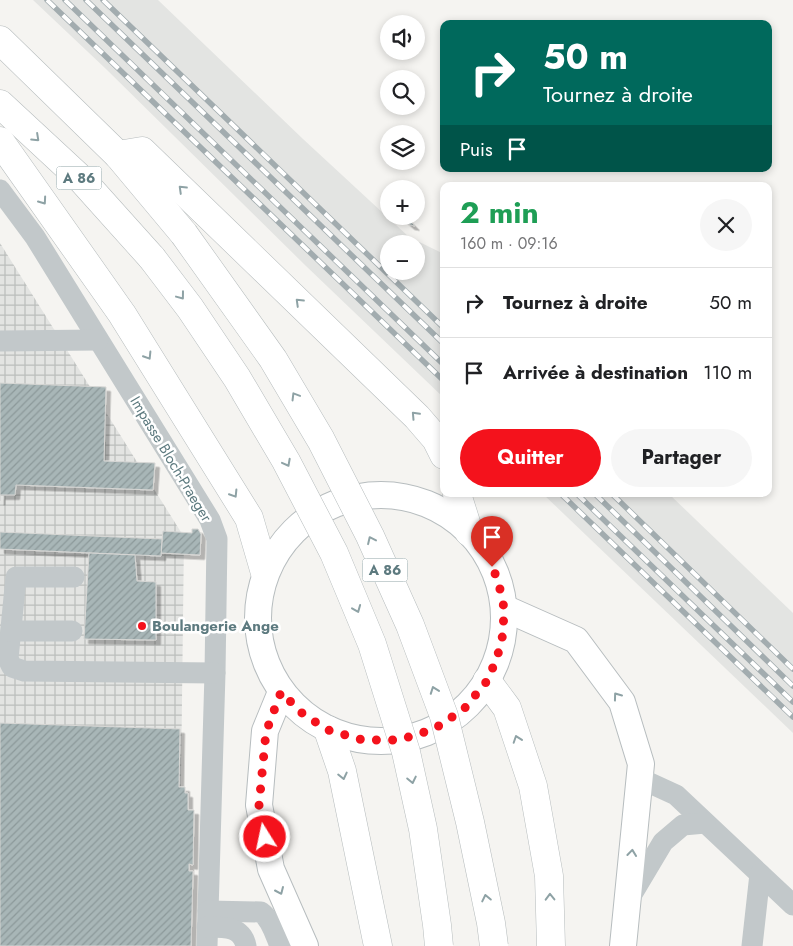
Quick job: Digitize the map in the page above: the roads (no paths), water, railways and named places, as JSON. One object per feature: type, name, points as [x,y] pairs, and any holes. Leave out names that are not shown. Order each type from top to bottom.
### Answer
[{"type":"highway","name":"A 86","points":[[0,40],[118,155],[184,234],[273,358],[321,440],[370,536],[410,625],[444,716],[470,822],[494,946]]},
{"type":"highway","name":"A 86","points":[[0,104],[82,180],[152,258],[190,308],[237,378],[286,461],[334,553],[372,644],[406,752],[422,829],[439,946]]},
{"type":"highway","points":[[0,141],[122,314],[249,518],[265,573]]},
{"type":"highway","points":[[118,155],[142,151],[417,416],[440,446]]},
{"type":"highway","points":[[458,497],[469,532]]},
{"type":"highway","points":[[487,681],[507,708],[533,786],[549,876],[551,946]]},
{"type":"highway","points":[[328,730],[342,771],[378,946]]},
{"type":"main road","points":[[373,494],[408,497],[441,510],[469,532],[486,554],[498,580],[504,608],[503,634],[497,658],[487,681],[464,709],[434,729],[399,740],[363,740],[328,730],[303,714],[281,692],[262,654],[257,613],[265,573],[282,542],[308,517],[339,501],[347,499],[373,494]]},
{"type":"main road","points":[[504,608],[576,640],[622,702],[641,764],[623,946]]},
{"type":"main road","points":[[281,692],[266,732],[259,805],[271,869],[305,946]]},
{"type":"street","name":"Impasse Bloch-Praeger","points":[[0,190],[35,237],[210,520],[216,539],[215,673],[207,928]]},
{"type":"street","points":[[0,341],[98,340]]},
{"type":"street","points":[[74,577],[16,577],[6,666],[24,671],[215,673]]},
{"type":"street","points":[[11,631],[72,631]]},
{"type":"street","points":[[639,778],[676,796],[793,905]]},
{"type":"street","points":[[627,902],[663,842],[683,825],[705,823]]},
{"type":"street","points":[[752,946],[760,874]]},
{"type":"street","points":[[236,911],[261,912],[271,925],[278,941],[246,944],[243,937],[230,928],[207,928],[236,911]]},
{"type":"railway","points":[[47,0],[440,377]]},
{"type":"railway","points":[[65,0],[440,361]]},
{"type":"railway","points":[[86,0],[440,340]]},
{"type":"railway","points":[[103,0],[440,324]]},
{"type":"railway","points":[[564,497],[793,717]]},
{"type":"railway","points":[[580,497],[793,702]]},
{"type":"railway","points":[[598,497],[793,686]]},
{"type":"railway","points":[[615,497],[793,669]]},
{"type":"place","name":"Boulangerie Ange","points":[[142,626]]}]
